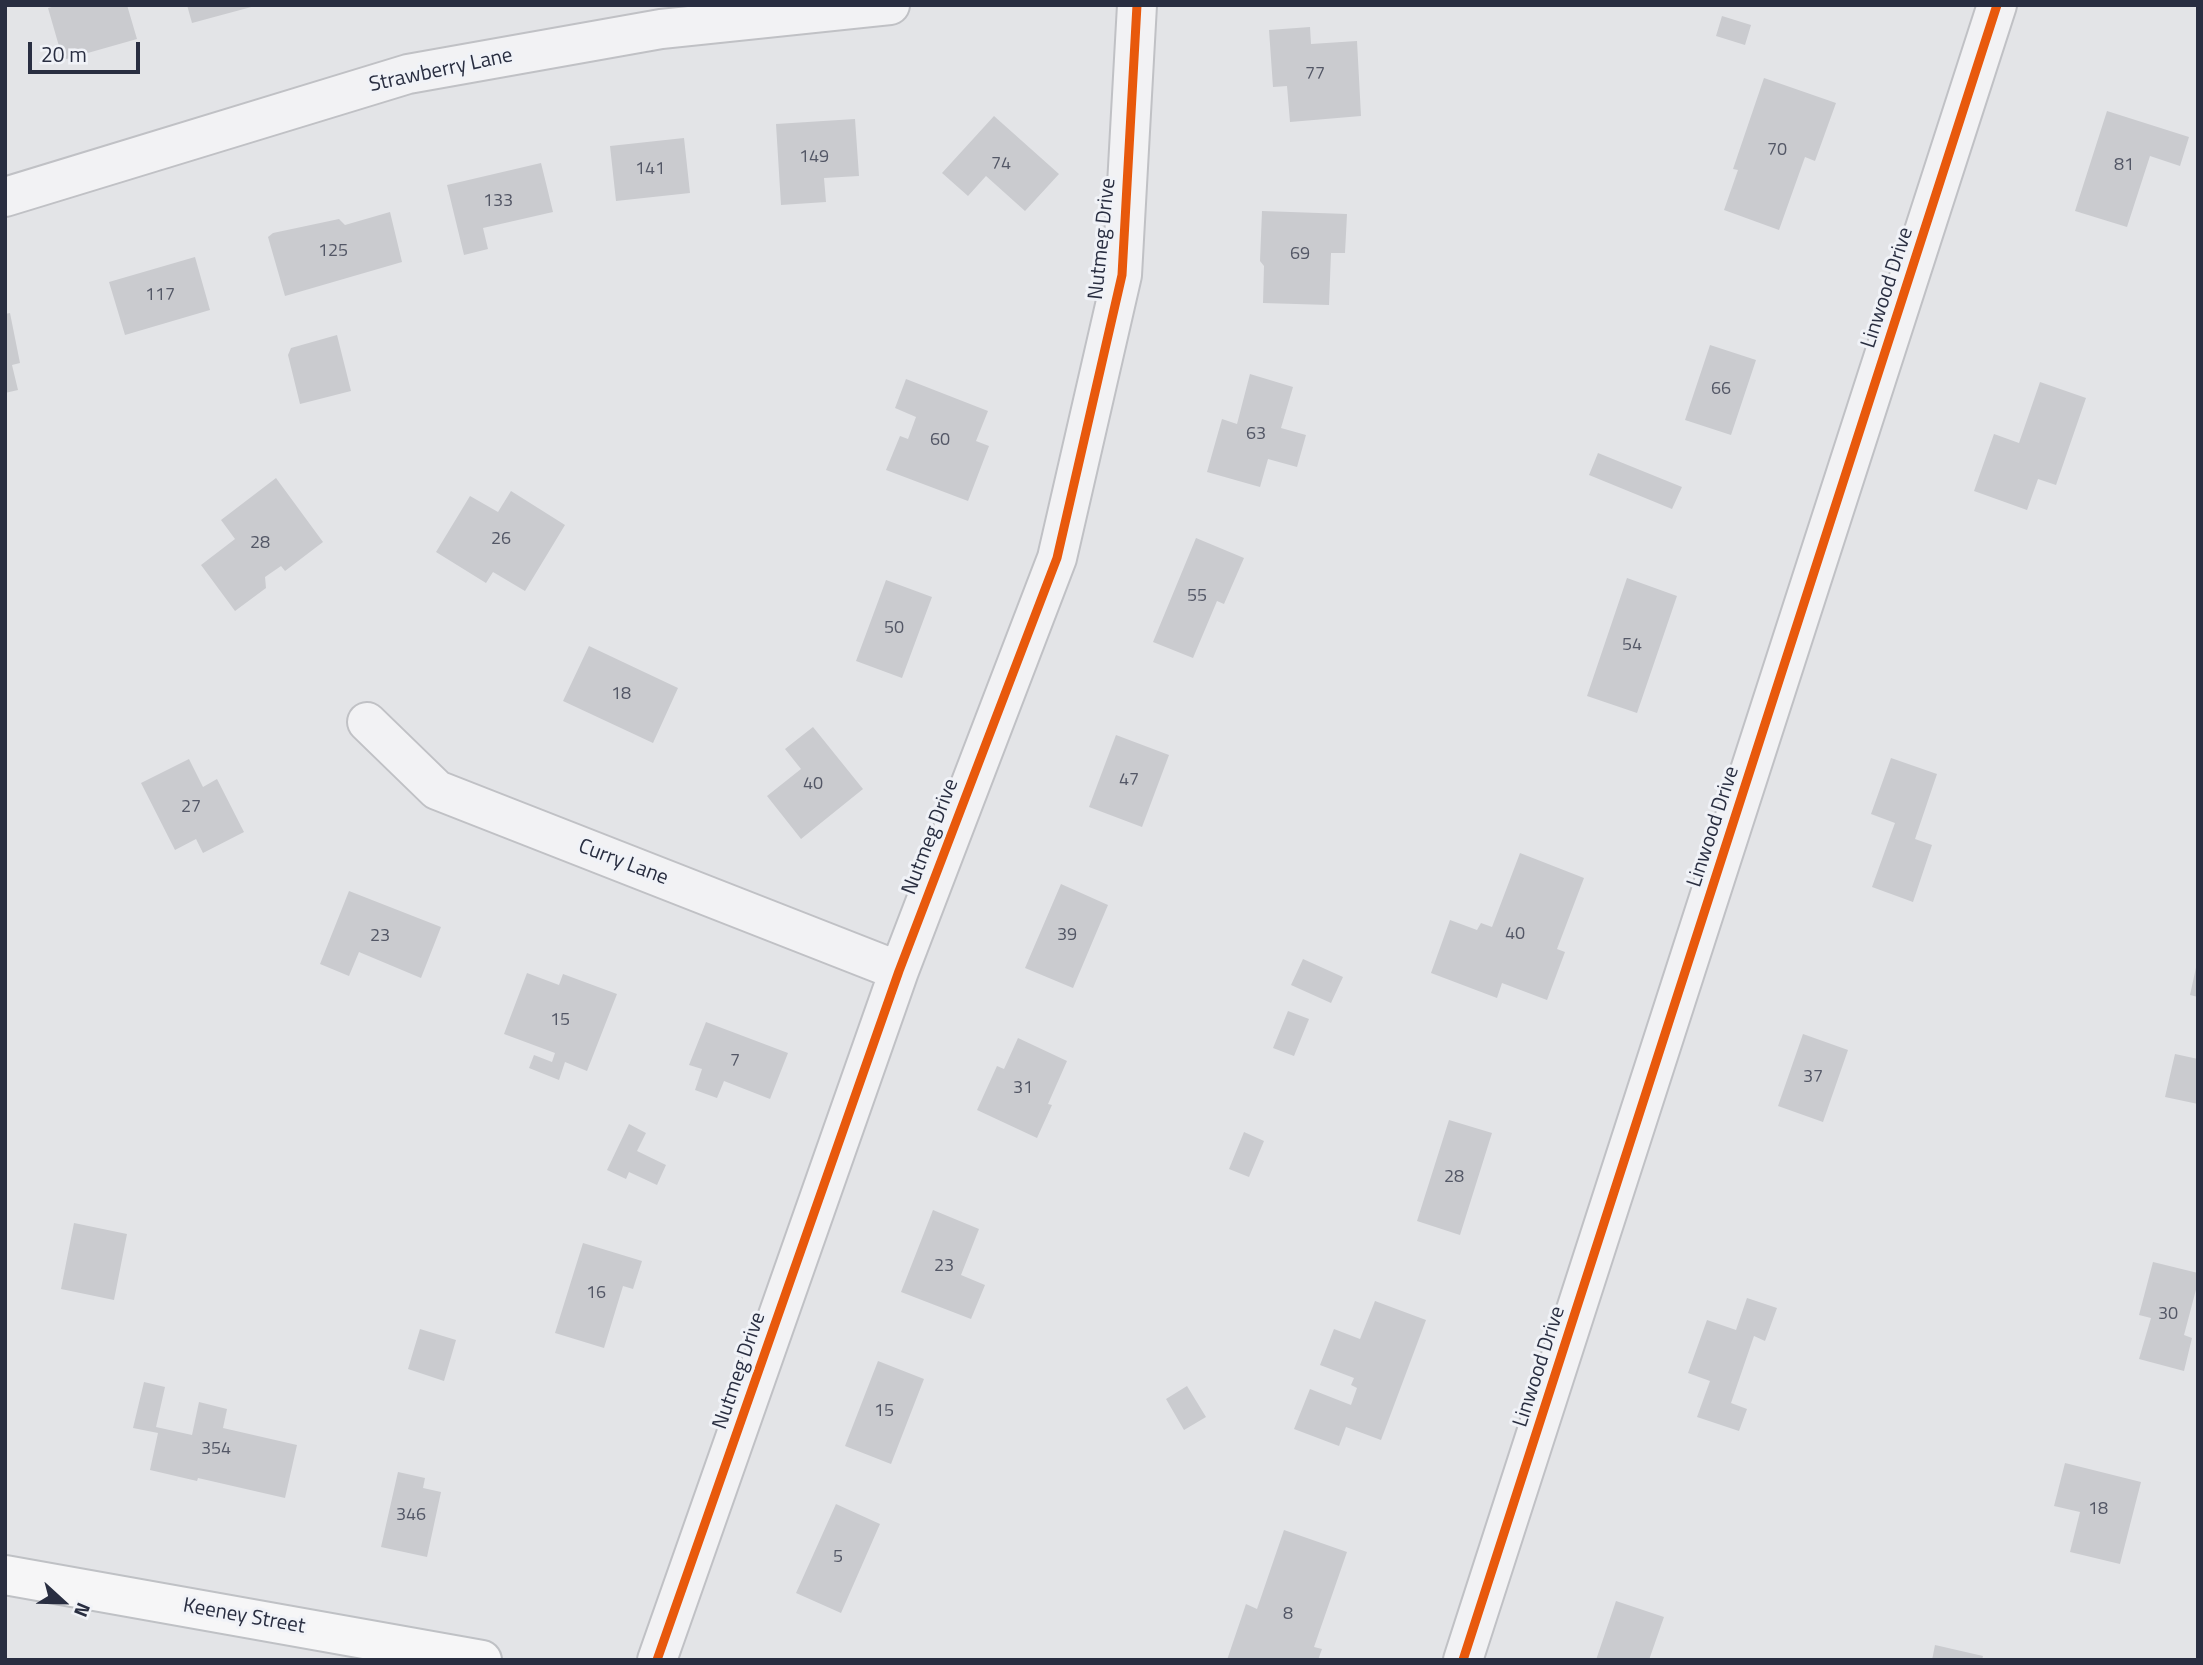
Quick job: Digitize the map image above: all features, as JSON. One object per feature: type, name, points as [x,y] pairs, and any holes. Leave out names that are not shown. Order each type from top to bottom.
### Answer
[{"type":"main road","name":"Keeney Street","points":[[5,1575],[482,1660]]},
{"type":"street","name":"Strawberry Lane","points":[[5,197],[408,74],[661,29],[890,5]]},
{"type":"street","name":"Nutmeg Drive","points":[[657,1660],[899,971],[1057,558],[1122,275],[1137,5]]},
{"type":"street","name":"Linwood Drive","points":[[1463,1660],[1997,5]]},
{"type":"street","name":"Curry Lane","points":[[368,722],[437,790],[899,971]]},
{"type":"building","points":[[59,5],[127,5],[137,39],[63,60],[48,8]]},
{"type":"building","points":[[187,5],[255,5],[255,6],[192,23]]},
{"type":"building","points":[[1722,16],[1751,25],[1745,45],[1716,36]]},
{"type":"building","points":[[1310,27],[1311,44],[1357,41],[1361,116],[1290,122],[1287,86],[1273,87],[1269,30]]},
{"type":"building","points":[[1764,78],[1836,103],[1815,161],[1805,157],[1779,230],[1724,210],[1738,170],[1733,169]]},
{"type":"building","points":[[2107,111],[2189,137],[2180,166],[2150,156],[2127,227],[2075,211]]},
{"type":"building","points":[[994,116],[1059,174],[1025,211],[986,176],[968,196],[942,173]]},
{"type":"building","points":[[855,119],[859,176],[824,178],[826,202],[781,205],[776,124]]},
{"type":"building","points":[[684,138],[690,193],[616,201],[610,146]]},
{"type":"building","points":[[541,163],[553,212],[483,228],[488,249],[464,255],[447,185]]},
{"type":"building","points":[[1262,211],[1347,214],[1345,253],[1331,253],[1329,305],[1263,303],[1264,266],[1260,261]]},
{"type":"building","points":[[390,212],[402,262],[285,296],[268,237],[273,233],[339,219],[345,225]]},
{"type":"building","points":[[195,257],[210,310],[125,335],[109,282]]},
{"type":"building","points":[[10,313],[20,363],[12,365],[18,390],[5,393],[5,314]]},
{"type":"building","points":[[337,335],[351,391],[300,404],[288,355],[291,348]]},
{"type":"building","points":[[1710,345],[1756,360],[1731,435],[1685,420]]},
{"type":"building","points":[[1250,374],[1293,387],[1281,428],[1306,435],[1297,467],[1268,459],[1260,487],[1207,472],[1222,419],[1237,424]]},
{"type":"building","points":[[906,379],[988,411],[976,441],[989,446],[968,501],[886,470],[900,436],[908,439],[916,417],[895,408]]},
{"type":"building","points":[[2040,382],[2086,398],[2056,485],[2038,479],[2027,510],[1974,491],[1994,434],[2019,443]]},
{"type":"building","points":[[1598,453],[1682,487],[1672,509],[1589,475]]},
{"type":"building","points":[[276,478],[323,542],[285,571],[281,566],[265,577],[266,588],[235,611],[201,565],[235,539],[221,520]]},
{"type":"building","points":[[511,491],[565,525],[525,591],[493,572],[486,583],[436,552],[470,496],[498,512]]},
{"type":"building","points":[[1196,538],[1244,558],[1224,604],[1217,601],[1193,658],[1153,642]]},
{"type":"building","points":[[1627,578],[1677,596],[1637,713],[1587,696]]},
{"type":"building","points":[[886,580],[932,597],[902,678],[856,661]]},
{"type":"building","points":[[589,646],[678,688],[653,743],[563,701]]},
{"type":"building","points":[[813,727],[863,789],[801,839],[767,796],[801,769],[785,749]]},
{"type":"building","points":[[1116,735],[1169,755],[1142,827],[1089,807]]},
{"type":"building","points":[[1891,758],[1937,774],[1915,839],[1932,845],[1913,902],[1872,887],[1895,823],[1871,814]]},
{"type":"building","points":[[189,759],[203,787],[217,779],[244,832],[203,853],[196,839],[175,850],[141,783]]},
{"type":"building","points":[[1520,853],[1584,878],[1557,949],[1565,952],[1547,1000],[1502,983],[1497,998],[1431,973],[1450,920],[1477,930],[1481,923],[1492,927]]},
{"type":"building","points":[[1061,884],[1108,905],[1073,988],[1025,968]]},
{"type":"building","points":[[349,891],[441,927],[421,978],[359,952],[349,976],[320,964]]},
{"type":"building","points":[[1303,959],[1343,977],[1331,1003],[1291,985]]},
{"type":"building","points":[[2198,964],[2198,997],[2190,995]]},
{"type":"building","points":[[527,973],[559,985],[563,974],[617,994],[587,1071],[565,1062],[559,1080],[529,1068],[534,1055],[552,1062],[555,1053],[504,1034]]},
{"type":"building","points":[[1288,1011],[1309,1019],[1294,1056],[1273,1048]]},
{"type":"building","points":[[706,1022],[788,1053],[770,1099],[724,1081],[717,1098],[695,1090],[702,1069],[689,1065]]},
{"type":"building","points":[[1803,1034],[1848,1050],[1823,1122],[1778,1106]]},
{"type":"building","points":[[1018,1038],[1067,1061],[1037,1138],[977,1110],[997,1066],[1004,1069]]},
{"type":"building","points":[[2175,1054],[2198,1059],[2198,1104],[2165,1097]]},
{"type":"building","points":[[1449,1120],[1492,1133],[1460,1235],[1417,1221]]},
{"type":"building","points":[[629,1124],[646,1133],[637,1151],[666,1165],[657,1185],[629,1172],[626,1179],[607,1170]]},
{"type":"building","points":[[1244,1132],[1264,1141],[1249,1177],[1229,1169]]},
{"type":"building","points":[[933,1210],[979,1229],[961,1275],[985,1285],[971,1319],[901,1292]]},
{"type":"building","points":[[74,1223],[127,1234],[114,1300],[61,1289]]},
{"type":"building","points":[[583,1243],[642,1261],[633,1289],[623,1286],[604,1348],[555,1333]]},
{"type":"building","points":[[2153,1262],[2198,1273],[2184,1335],[2192,1338],[2184,1371],[2139,1359],[2151,1318],[2139,1315]]},
{"type":"building","points":[[1747,1298],[1777,1308],[1765,1341],[1754,1336],[1731,1403],[1747,1409],[1739,1431],[1697,1417],[1710,1381],[1688,1373],[1707,1320],[1736,1330]]},
{"type":"building","points":[[1375,1301],[1426,1320],[1381,1440],[1346,1427],[1339,1446],[1294,1429],[1310,1389],[1351,1405],[1357,1388],[1351,1385],[1354,1378],[1320,1365],[1334,1329],[1360,1339]]},
{"type":"building","points":[[420,1329],[456,1340],[444,1381],[408,1369]]},
{"type":"building","points":[[878,1361],[924,1379],[891,1464],[845,1446]]},
{"type":"building","points":[[144,1382],[165,1387],[156,1427],[192,1435],[199,1402],[227,1409],[223,1428],[297,1445],[285,1498],[150,1470],[158,1433],[133,1428]]},
{"type":"building","points":[[1187,1386],[1206,1417],[1184,1430],[1166,1399]]},
{"type":"building","points":[[2065,1463],[2141,1482],[2120,1564],[2070,1552],[2080,1512],[2054,1506]]},
{"type":"building","points":[[398,1472],[425,1478],[423,1488],[441,1492],[427,1557],[381,1547]]},
{"type":"building","points":[[836,1504],[880,1524],[841,1613],[796,1593]]},
{"type":"building","points":[[1284,1530],[1347,1552],[1314,1647],[1322,1649],[1318,1660],[1227,1660],[1246,1604],[1257,1609]]},
{"type":"building","points":[[1616,1601],[1664,1617],[1649,1660],[1596,1660]]},
{"type":"building","points":[[1935,1645],[1983,1656],[1982,1660],[1932,1660]]},
{"type":"cycle path","points":[[657,1660],[899,971],[1057,558],[1122,275],[1137,5]]},
{"type":"cycle path","points":[[1463,1660],[1997,5]]}]
